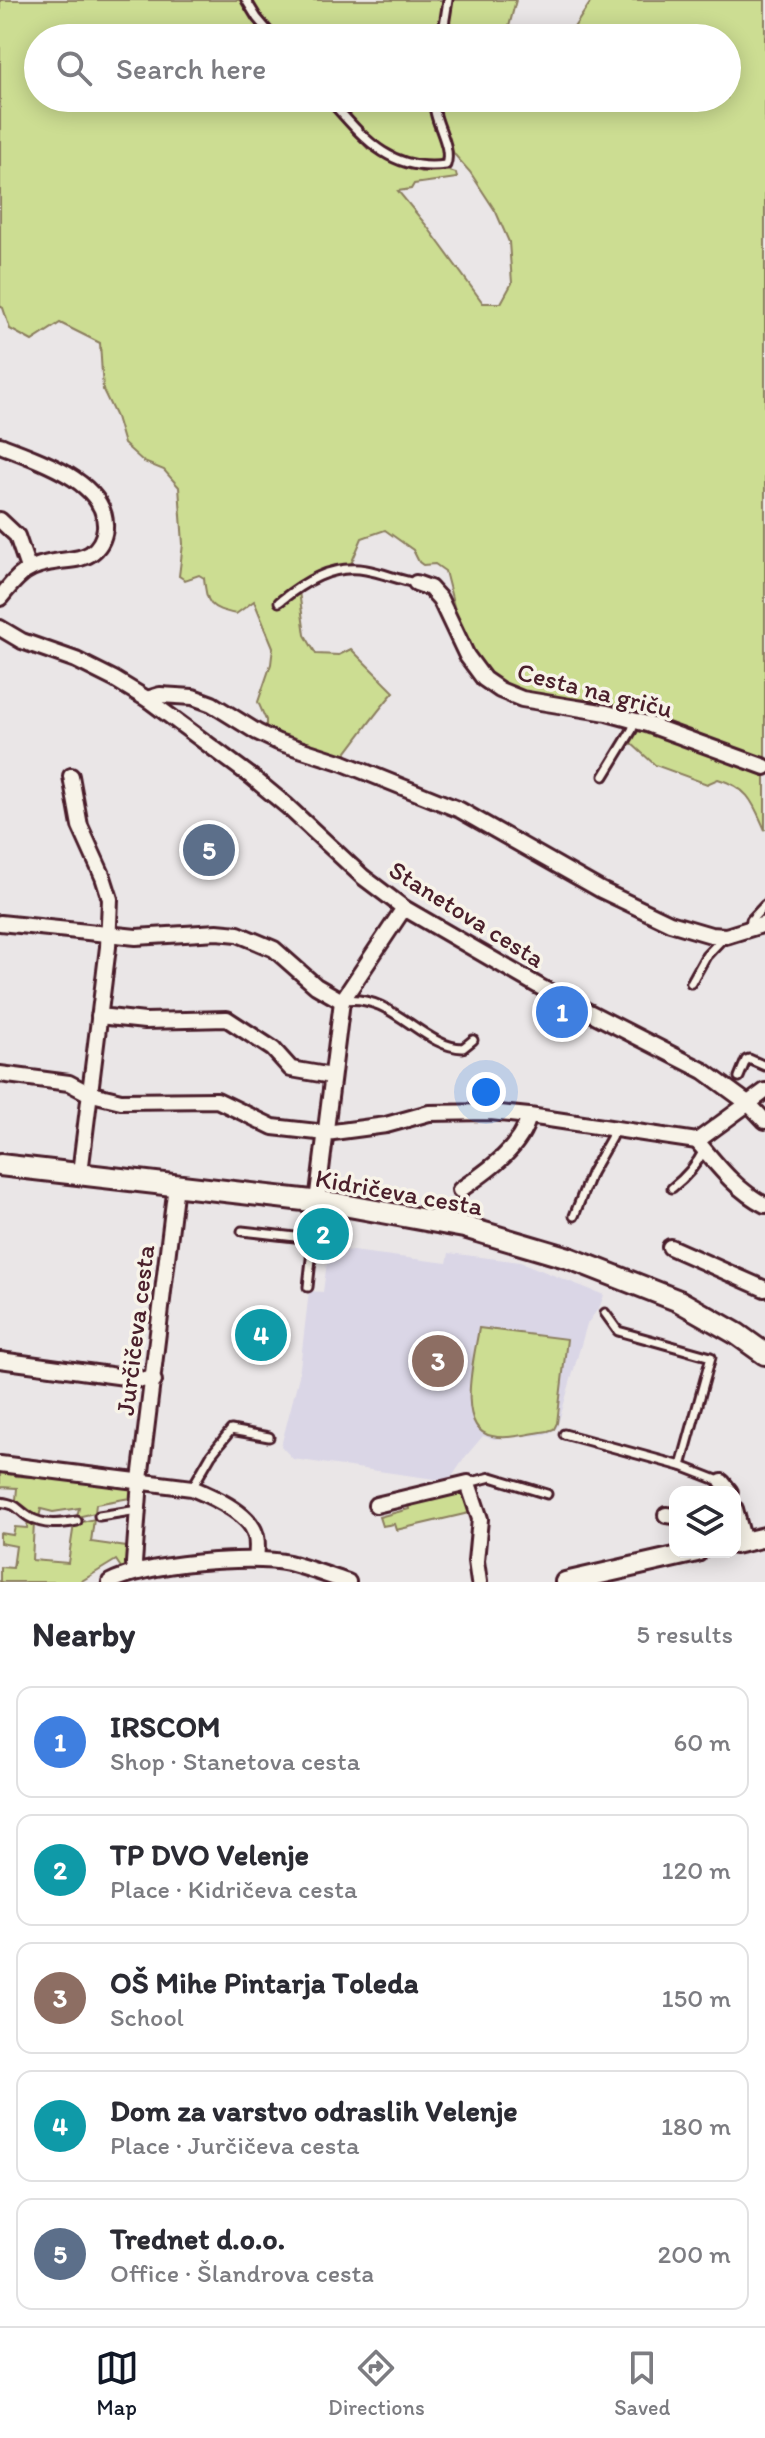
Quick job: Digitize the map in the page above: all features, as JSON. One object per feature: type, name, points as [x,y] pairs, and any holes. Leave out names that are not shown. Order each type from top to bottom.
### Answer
[{"type":"main road","name":"Kidričeva cesta","points":[[1,1170],[80,1173],[338,1204],[464,1227],[569,1258],[679,1301],[765,1354]]},
{"type":"street","points":[[0,445],[58,469],[78,481],[104,509],[104,535],[90,554],[28,568],[0,598]]},
{"type":"street","points":[[0,520],[17,536],[28,568]]},
{"type":"street","name":"Cesta na griču","points":[[416,583],[430,588],[440,599],[467,656],[484,679],[500,690],[522,699],[607,713],[635,721],[765,767]]},
{"type":"street","name":"Stanetova cesta","points":[[0,628],[22,641],[76,660],[147,699],[252,777],[363,877],[404,908],[542,988],[704,1071],[749,1104],[765,1121]]},
{"type":"street","points":[[147,699],[160,695],[193,697],[212,704],[278,742],[343,763],[460,810],[601,890],[670,923],[711,935],[726,936],[758,926]]},
{"type":"street","points":[[71,776],[80,826],[110,899],[109,935],[80,1173]]},
{"type":"street","points":[[317,1202],[342,1001],[404,908]]},
{"type":"street","points":[[0,923],[136,937],[217,932],[238,934],[274,949],[316,986],[342,1001]]},
{"type":"street","points":[[99,1016],[145,1021],[227,1019],[273,1049],[291,1069],[332,1076]]},
{"type":"street","points":[[0,1074],[69,1083],[88,1093],[121,1101],[217,1100],[273,1127],[326,1133],[386,1125],[444,1112],[529,1116],[613,1128],[701,1146],[722,1172],[765,1205]]},
{"type":"street","points":[[701,1146],[765,1091]]},
{"type":"street","points":[[460,1190],[490,1170],[513,1147],[529,1116]]},
{"type":"street","name":"Jurčičeva cesta","points":[[136,1572],[140,1480],[176,1185]]},
{"type":"street","points":[[670,1247],[765,1289]]},
{"type":"street","points":[[0,1360],[154,1381]]},
{"type":"street","points":[[0,1464],[192,1488],[220,1500],[251,1525],[256,1534],[256,1559]]},
{"type":"street","points":[[376,1505],[468,1483],[480,1519],[476,1561],[479,1582]]},
{"type":"street","points":[[741,1543],[765,1537]]},
{"type":"street","points":[[565,1582],[669,1558]]},
{"type":"street","points":[[110,1582],[136,1572],[256,1559],[287,1562],[348,1582]]},
{"type":"lane","points":[[246,0],[262,24]]},
{"type":"lane","points":[[444,24],[448,0]]},
{"type":"lane","points":[[340,112],[367,142],[410,166],[431,167],[446,165],[450,154],[434,112]]},
{"type":"lane","points":[[279,602],[306,580],[336,571],[368,570],[416,583]]},
{"type":"lane","points":[[604,776],[635,721]]},
{"type":"lane","points":[[758,926],[751,920],[765,905]]},
{"type":"lane","points":[[691,983],[706,956],[726,936]]},
{"type":"lane","points":[[342,1001],[358,998],[375,1002],[449,1046],[463,1048],[473,1040]]},
{"type":"lane","points":[[739,1077],[746,1060],[765,1066]]},
{"type":"lane","points":[[574,1216],[613,1128]]},
{"type":"lane","points":[[672,1188],[698,1163],[701,1146]]},
{"type":"lane","points":[[308,1287],[317,1202]]},
{"type":"lane","points":[[242,1231],[313,1239]]},
{"type":"lane","points":[[605,1313],[618,1331],[711,1357],[681,1466]]},
{"type":"lane","points":[[192,1488],[211,1455],[231,1430],[269,1437]]},
{"type":"lane","points":[[564,1434],[681,1466],[724,1486]]},
{"type":"lane","points":[[468,1483],[491,1477],[547,1494]]},
{"type":"lane","points":[[0,1502],[16,1504],[27,1516],[43,1522],[60,1524],[77,1521]]},
{"type":"lane","points":[[99,1516],[138,1510]]},
{"type":"shaded area","points":[[329,1248],[447,1263],[449,1253],[520,1262],[604,1295],[587,1324],[557,1428],[548,1434],[494,1439],[483,1436],[449,1481],[293,1459],[281,1446],[299,1376],[309,1291],[323,1292]]},
{"type":"green space","points":[[0,0],[240,0],[257,24],[24,24],[24,112],[334,112],[368,149],[421,172],[446,170],[456,173],[457,178],[414,184],[411,189],[398,191],[483,303],[501,303],[512,283],[509,242],[496,212],[470,172],[454,154],[438,112],[741,112],[741,24],[576,24],[592,0],[765,0],[765,830],[753,804],[737,787],[718,779],[707,784],[655,765],[631,743],[643,723],[637,712],[593,700],[525,693],[484,670],[474,656],[457,618],[445,571],[435,564],[423,565],[413,550],[385,530],[362,538],[351,564],[315,572],[298,584],[305,635],[316,654],[339,655],[351,649],[394,692],[344,756],[323,752],[266,731],[266,720],[258,702],[271,664],[273,647],[254,601],[236,614],[220,610],[208,600],[204,578],[199,575],[185,580],[179,576],[183,544],[179,487],[164,470],[144,462],[124,444],[103,390],[100,343],[60,323],[32,341],[10,329],[0,306]]},
{"type":"green space","points":[[249,0],[443,0],[440,24],[265,24]]},
{"type":"green space","points":[[451,0],[516,0],[510,24],[447,24]]},
{"type":"green space","points":[[342,112],[432,112],[444,151],[440,161],[406,159],[377,144]]},
{"type":"green space","points":[[479,1328],[567,1339],[554,1429],[506,1437],[492,1436],[480,1430],[473,1420],[470,1406],[471,1372]]},
{"type":"green space","points":[[0,1471],[15,1473],[16,1476],[133,1486],[131,1505],[130,1498],[96,1504],[95,1513],[77,1517],[79,1508],[53,1512],[41,1509],[39,1517],[16,1500],[17,1488],[0,1487]]},
{"type":"green space","points":[[462,1493],[473,1512],[396,1530],[394,1524],[382,1526],[379,1517],[409,1509],[408,1505]]},
{"type":"green space","points":[[94,1519],[91,1542],[127,1547],[130,1520],[133,1521],[128,1570],[124,1572],[116,1560],[80,1582],[0,1582],[0,1567],[13,1568],[16,1546],[0,1543],[0,1533],[13,1535],[15,1527],[27,1528],[28,1520],[34,1523],[32,1560],[68,1563],[74,1524]]},
{"type":"place","name":"Trednet d.o.o.","points":[[209,850]]},
{"type":"place","name":"IRSCOM","points":[[562,1012]]},
{"type":"place","name":"TP DVO Velenje","points":[[323,1234]]},
{"type":"place","name":"Dom za varstvo odraslih Velenje","points":[[261,1335]]},
{"type":"place","name":"OŠ Mihe Pintarja Toleda","points":[[438,1361]]}]
